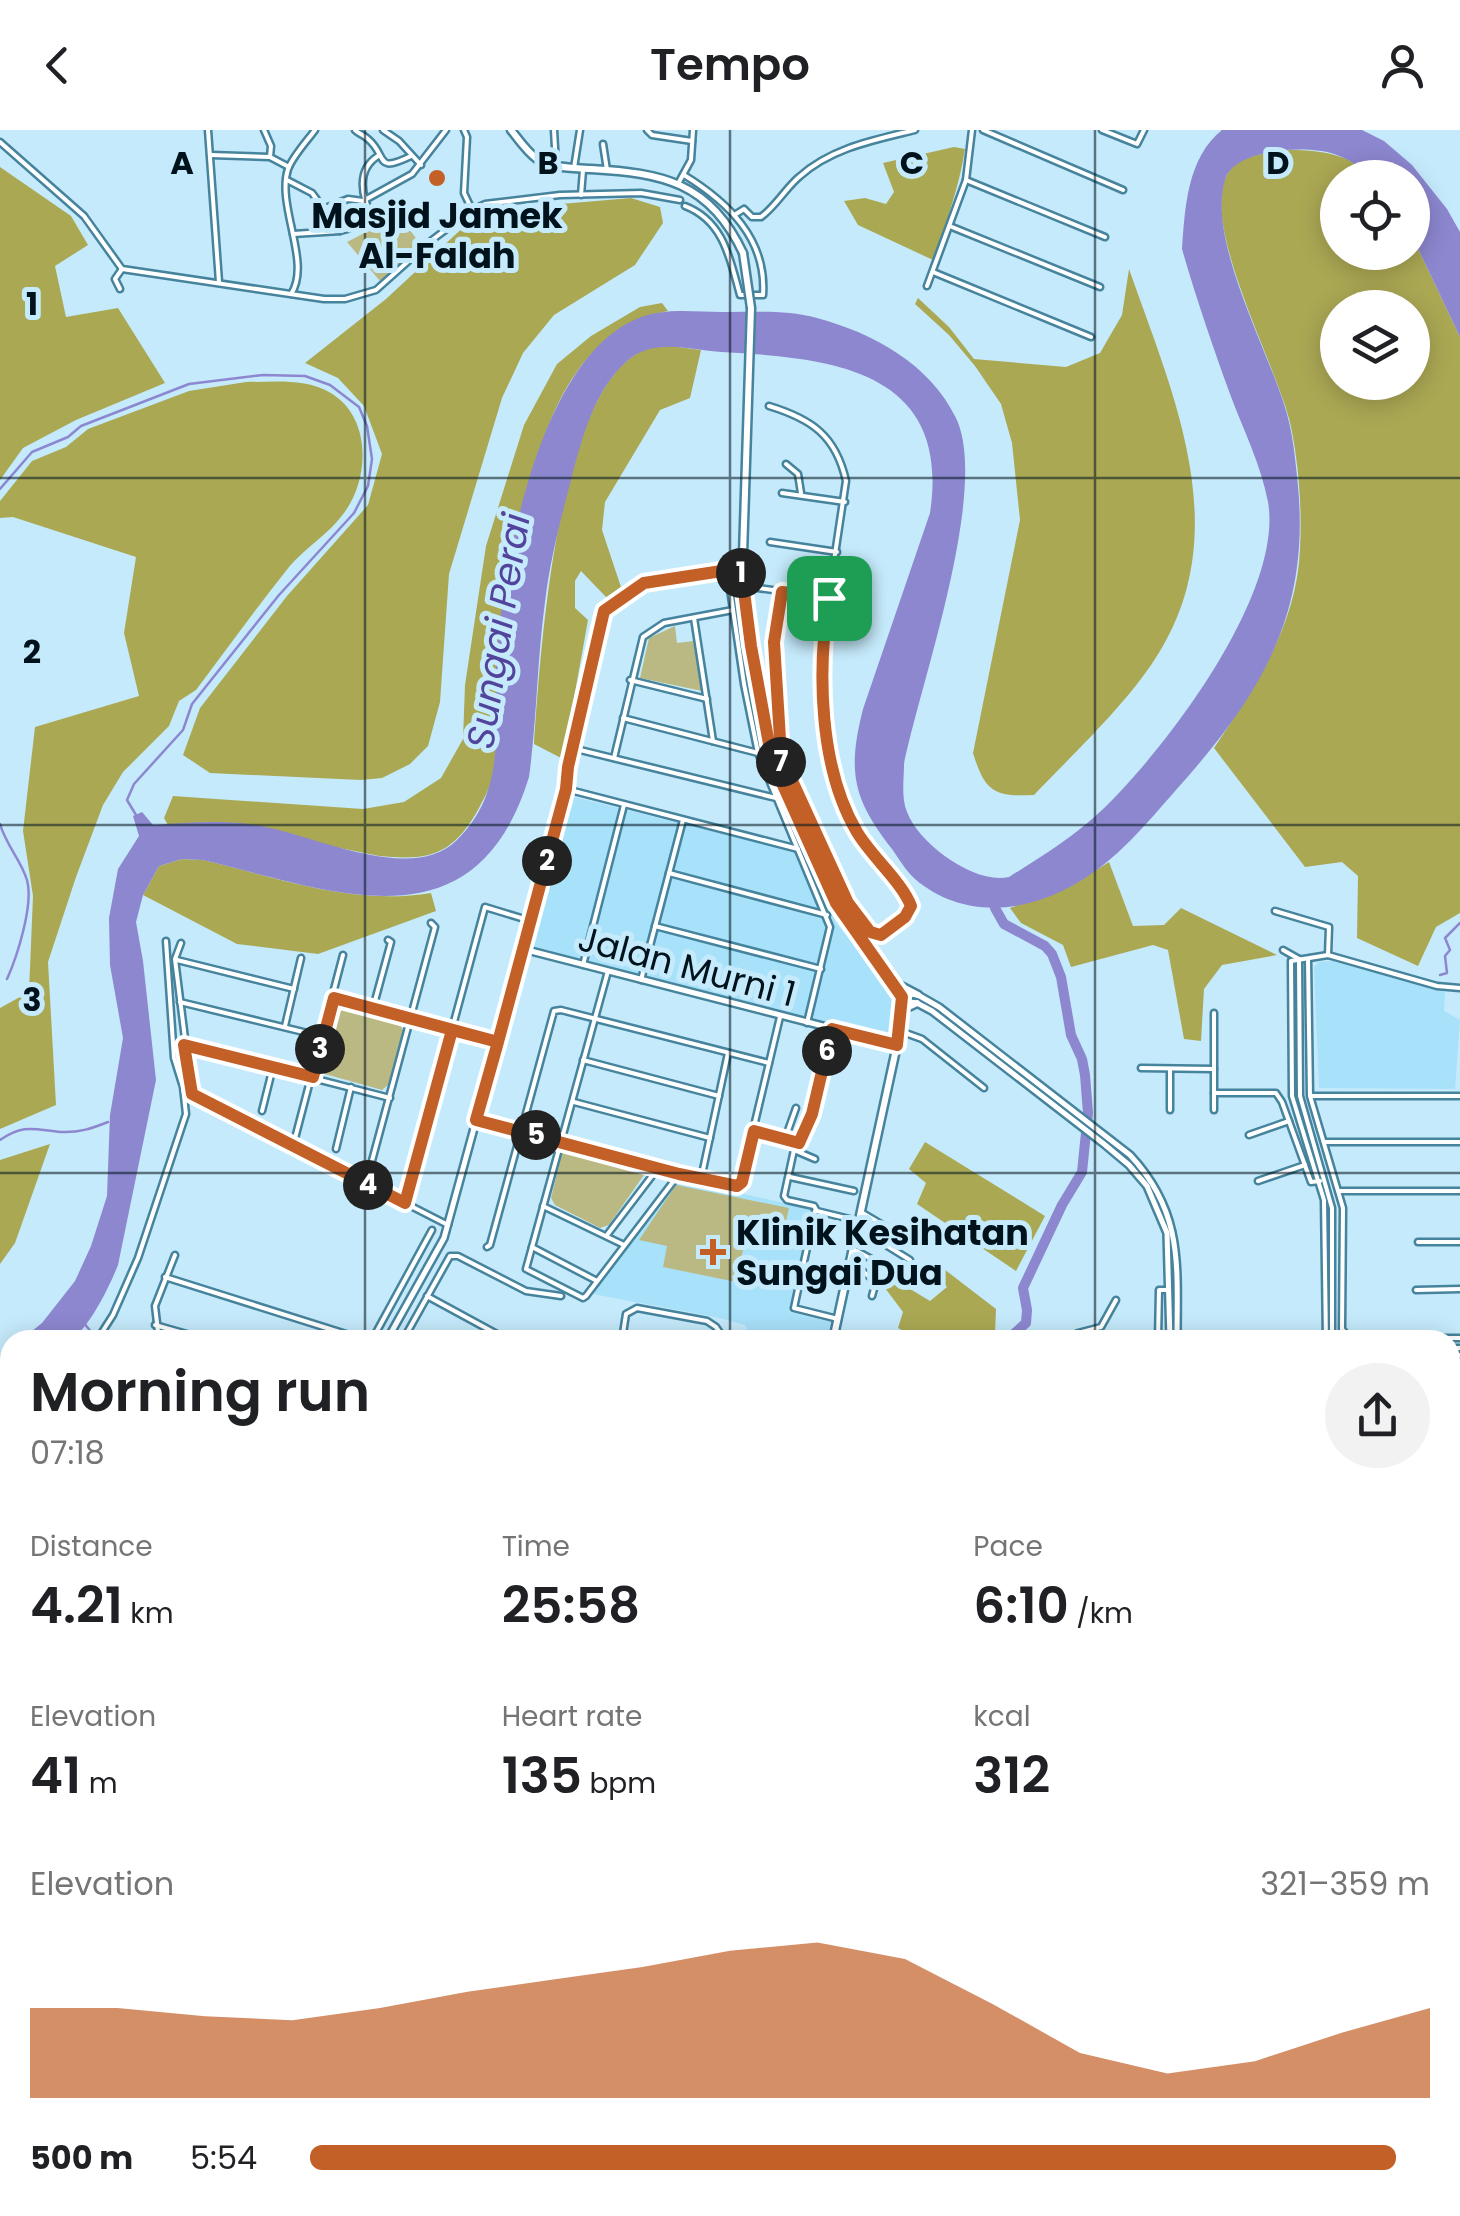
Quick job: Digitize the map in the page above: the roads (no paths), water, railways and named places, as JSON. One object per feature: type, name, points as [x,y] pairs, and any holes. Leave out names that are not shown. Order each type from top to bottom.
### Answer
[{"type":"main road","points":[[511,130],[536,158],[556,165],[682,178],[734,233],[743,253],[750,308],[741,568],[748,631],[773,762],[836,903],[894,983],[902,1001],[900,1031],[836,1330]]},
{"type":"main road","points":[[894,983],[918,999]]},
{"type":"main road","points":[[902,1001],[918,999]]},
{"type":"street","points":[[208,130],[218,282]]},
{"type":"street","points":[[264,130],[270,157]]},
{"type":"street","points":[[290,294],[298,276],[287,216],[289,167],[316,130]]},
{"type":"street","points":[[355,130],[367,137],[380,160],[393,165],[411,156]]},
{"type":"street","points":[[383,130],[421,165]]},
{"type":"street","points":[[323,208],[348,199],[363,200],[412,174],[446,130]]},
{"type":"street","points":[[464,130],[464,193],[472,210]]},
{"type":"street","points":[[554,130],[556,165]]},
{"type":"street","points":[[580,130],[580,196]]},
{"type":"street","points":[[647,130],[652,135],[692,141]]},
{"type":"street","points":[[685,206],[718,228],[740,295],[762,294],[758,258],[736,214],[712,192],[682,178],[691,160],[693,130]]},
{"type":"street","points":[[736,214],[744,210],[752,217],[761,217],[798,178],[826,158],[847,148],[915,130]]},
{"type":"street","points":[[927,286],[966,180],[972,130]]},
{"type":"street","points":[[983,130],[1123,190]]},
{"type":"street","points":[[1102,130],[1137,144],[1144,130]]},
{"type":"street","points":[[0,142],[84,216],[122,269],[324,300],[368,295],[472,210],[518,200],[642,193],[680,200]]},
{"type":"street","points":[[603,144],[607,170]]},
{"type":"street","points":[[210,155],[270,157],[289,167]]},
{"type":"street","points":[[292,234],[340,231],[370,223],[373,218],[363,200],[366,166],[378,156]]},
{"type":"street","points":[[287,180],[312,194],[340,231]]},
{"type":"street","points":[[966,180],[1105,237]]},
{"type":"street","points":[[952,226],[1100,287]]},
{"type":"street","points":[[120,289],[115,279],[122,269]]},
{"type":"street","points":[[933,272],[1092,337]]},
{"type":"street","points":[[769,406],[805,420],[826,436],[841,457],[845,502],[822,640],[826,743],[840,796],[868,850],[910,904],[908,913],[881,935],[870,932],[848,903],[782,758],[774,642],[782,592]]},
{"type":"street","points":[[786,464],[798,474],[800,494]]},
{"type":"street","points":[[782,493],[845,502]]},
{"type":"street","points":[[770,542],[837,552]]},
{"type":"street","points":[[393,1330],[448,1224],[566,789],[604,611],[644,583],[741,568]]},
{"type":"street","points":[[727,570],[758,753],[827,915],[830,936],[808,1023]]},
{"type":"street","points":[[751,587],[829,598]]},
{"type":"street","points":[[614,758],[643,636],[664,623],[733,610]]},
{"type":"street","points":[[694,617],[713,741]]},
{"type":"street","points":[[630,680],[707,699]]},
{"type":"street","points":[[623,718],[758,753]]},
{"type":"street","points":[[572,748],[776,798]]},
{"type":"street","points":[[773,762],[782,758]]},
{"type":"street","points":[[566,789],[798,849]]},
{"type":"street","points":[[583,965],[624,804]]},
{"type":"street","points":[[641,980],[683,820]]},
{"type":"street","points":[[669,873],[827,915]]},
{"type":"street","points":[[405,1203],[486,907],[531,921]]},
{"type":"street","points":[[1275,911],[1329,927],[1328,955]]},
{"type":"street","points":[[366,1184],[435,926],[431,924]]},
{"type":"street","points":[[655,926],[822,968]]},
{"type":"street","points":[[374,1008],[391,942],[388,940]]},
{"type":"street","points":[[104,1330],[138,1258],[186,1114],[174,1058],[166,942]]},
{"type":"street","points":[[181,943],[175,959],[192,1094],[448,1224]]},
{"type":"street","name":"Jalan Murni 1","points":[[523,949],[897,1045]]},
{"type":"street","points":[[1284,950],[1299,959]]},
{"type":"street","points":[[294,1146],[344,954]]},
{"type":"street","points":[[1329,1258],[1320,1180],[1292,1096],[1290,962],[1328,955],[1436,986],[1460,988]]},
{"type":"street","points":[[284,1027],[302,958]]},
{"type":"street","points":[[175,959],[294,988]]},
{"type":"street","points":[[1299,959],[1300,1096],[1330,1192],[1329,1330]]},
{"type":"street","points":[[1308,959],[1310,1096],[1343,1208],[1343,1330]]},
{"type":"street","points":[[608,971],[526,1268],[582,1298],[679,1174]]},
{"type":"street","points":[[334,998],[498,1042]]},
{"type":"street","points":[[902,1001],[918,999],[1107,1141],[1153,1182],[1171,1221],[1176,1248],[1174,1330]]},
{"type":"street","points":[[180,1002],[324,1037]]},
{"type":"street","points":[[486,1247],[490,1245],[554,1011],[769,1063]]},
{"type":"street","points":[[1214,1013],[1214,1110]]},
{"type":"street","points":[[476,1120],[737,1186],[742,1182],[780,1016]]},
{"type":"street","points":[[832,1029],[812,1114],[794,1150],[785,1198],[859,1221]]},
{"type":"street","points":[[900,1031],[922,1039],[984,1088]]},
{"type":"street","points":[[184,1045],[390,1098]]},
{"type":"street","points":[[700,1179],[728,1052]]},
{"type":"street","points":[[583,1060],[718,1096]]},
{"type":"street","points":[[262,1111],[273,1067]]},
{"type":"street","points":[[1141,1068],[1214,1069]]},
{"type":"street","points":[[1170,1068],[1170,1110]]},
{"type":"street","points":[[336,1149],[351,1088]]},
{"type":"street","points":[[1214,1092],[1276,1093],[1311,1182],[1320,1180]]},
{"type":"street","points":[[1292,1096],[1460,1096]]},
{"type":"street","points":[[572,1101],[710,1138]]},
{"type":"street","points":[[786,1139],[796,1108]]},
{"type":"street","points":[[1249,1135],[1289,1122]]},
{"type":"street","points":[[754,1131],[799,1143]]},
{"type":"street","points":[[1107,1141],[1138,1174],[1158,1204],[1170,1248],[1173,1330]]},
{"type":"street","points":[[1326,1142],[1460,1142]]},
{"type":"street","points":[[794,1150],[815,1158]]},
{"type":"street","points":[[1258,1181],[1305,1165]]},
{"type":"street","points":[[607,1235],[658,1168]]},
{"type":"street","points":[[788,1177],[854,1191]]},
{"type":"street","points":[[1339,1191],[1460,1191]]},
{"type":"street","points":[[543,1206],[624,1245]]},
{"type":"street","points":[[816,1208],[794,1308],[838,1319]]},
{"type":"street","points":[[861,1212],[908,1240]]},
{"type":"street","points":[[375,1330],[432,1230]]},
{"type":"street","points":[[856,1236],[882,1242],[910,1260]]},
{"type":"street","points":[[1418,1242],[1460,1242]]},
{"type":"street","points":[[532,1247],[598,1281]]},
{"type":"street","points":[[853,1249],[897,1273]]},
{"type":"street","points":[[1329,1258],[1342,1253]]},
{"type":"street","points":[[156,1330],[154,1306],[175,1255]]},
{"type":"street","points":[[408,1330],[448,1258],[458,1256],[526,1291],[561,1296]]},
{"type":"street","points":[[850,1260],[876,1282],[872,1296]]},
{"type":"street","points":[[165,1277],[337,1330]]},
{"type":"street","points":[[1416,1290],[1460,1289]]},
{"type":"street","points":[[1158,1330],[1159,1290],[1170,1290]]},
{"type":"street","points":[[427,1296],[490,1330]]},
{"type":"street","points":[[1087,1330],[1101,1327],[1116,1300]]},
{"type":"street","points":[[624,1330],[626,1314],[636,1308],[707,1321],[719,1330]]},
{"type":"street","points":[[155,1325],[173,1330]]},
{"type":"waterway","points":[[0,489],[32,452],[68,437],[81,426],[189,384],[263,375],[305,376],[330,385],[359,407],[367,426],[372,459],[368,486],[354,513],[279,595],[192,704],[183,730],[134,784],[127,800],[136,815]]},
{"type":"waterway","points":[[0,824],[29,890],[23,930],[7,979]]},
{"type":"waterway","points":[[993,896],[1004,924],[1045,946],[1052,954],[1061,977],[1071,1035],[1082,1059],[1088,1113],[1082,1172],[1023,1288],[1026,1323],[1018,1330]]},
{"type":"waterway","points":[[1440,975],[1447,973],[1445,956],[1450,950],[1445,938],[1460,923]]},
{"type":"waterway","points":[[0,1140],[23,1129],[74,1132],[108,1122]]},
{"type":"waterway","points":[[83,1322],[90,1330]]},
{"type":"place","name":"Masjid Jamek Al-Falah","points":[[437,178]]},
{"type":"place","name":"Klinik Kesihatan Sungai Dua","points":[[713,1252]]},
{"type":"water label","name":"Sungai Perai","points":[[498,631]]}]
